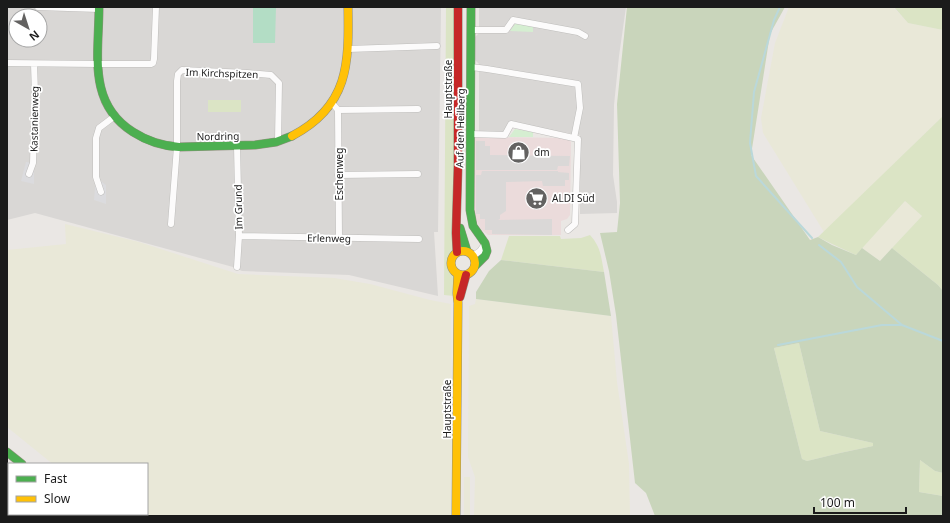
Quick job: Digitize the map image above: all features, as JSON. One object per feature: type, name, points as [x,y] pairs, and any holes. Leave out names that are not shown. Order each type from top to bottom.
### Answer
[{"type":"street","points":[[38,7],[99,8]]},
{"type":"street","points":[[7,63],[153,63],[156,7]]},
{"type":"street","name":"Nordring","points":[[99,8],[99,78],[101,92],[109,110],[126,128],[137,135],[158,144],[177,147],[264,144],[278,141],[296,134],[313,122],[332,103],[342,82],[348,49],[348,7]]},
{"type":"street","name":"Hauptstraße","points":[[456,516],[457,293],[462,274],[454,270],[451,263],[452,258],[457,252],[458,7]]},
{"type":"street","name":"Auf den Heilberg","points":[[471,7],[471,219],[475,230],[483,239],[485,244]]},
{"type":"street","points":[[471,30],[506,30],[513,20],[578,32],[585,36]]},
{"type":"street","points":[[348,49],[437,46]]},
{"type":"street","name":"Kastanienweg","points":[[29,174],[33,162],[34,64]]},
{"type":"street","points":[[471,68],[487,69],[578,84],[580,108],[574,138]]},
{"type":"street","name":"Im Kirchspitzen","points":[[177,147],[177,81],[178,74],[182,70],[271,75],[279,83],[278,141]]},
{"type":"street","points":[[332,103],[338,110],[418,108]]},
{"type":"street","name":"Eschenweg","points":[[338,110],[339,238]]},
{"type":"street","points":[[101,192],[96,176],[96,138],[99,128],[115,116]]},
{"type":"street","points":[[471,134],[505,135],[511,124],[578,139],[575,224],[568,230]]},
{"type":"street","name":"Im Grund","points":[[236,146],[239,236],[237,268]]},
{"type":"street","points":[[171,224],[177,147]]},
{"type":"street","points":[[338,175],[418,174]]},
{"type":"street","name":"Hauptstraße","points":[[457,219],[470,254],[475,261],[475,266]]},
{"type":"street","name":"Erlenweg","points":[[239,236],[419,239]]},
{"type":"street","points":[[457,252],[461,251],[470,254],[480,251],[485,244]]},
{"type":"street","points":[[462,274],[472,271],[484,257],[487,249],[485,244]]},
{"type":"street","points":[[7,452],[21,463]]},
{"type":"shaded area","points":[[7,7],[441,7],[438,232],[434,232],[438,296],[349,275],[242,271],[233,267],[35,213],[7,220]]},
{"type":"shaded area","points":[[479,7],[626,7],[614,105],[613,175],[617,213],[580,214],[580,135],[510,123],[504,133],[479,133],[479,64],[475,60],[475,37],[479,33]]},
{"type":"shaded area","points":[[789,7],[893,7],[908,23],[943,30],[943,116],[824,232],[763,133],[761,118],[775,43]]},
{"type":"shaded area","points":[[475,137],[568,138],[571,142],[570,215],[567,219],[561,221],[561,235],[488,235],[482,230],[475,215]]},
{"type":"shaded area","points":[[476,141],[485,141],[485,146],[490,146],[490,155],[570,156],[569,166],[558,166],[557,170],[476,170]]},
{"type":"shaded area","points":[[26,162],[34,163],[34,184],[21,181]]},
{"type":"shaded area","points":[[482,171],[558,171],[569,173],[569,180],[565,180],[565,186],[543,186],[542,181],[506,182],[506,211],[500,215],[500,219],[498,220],[552,219],[552,235],[492,234],[492,230],[485,230],[485,219],[480,219],[480,214],[476,214],[476,175],[481,175]]},
{"type":"shaded area","points":[[96,177],[106,185],[106,204],[94,200]]},
{"type":"shaded area","points":[[905,201],[922,216],[880,261],[862,248]]},
{"type":"shaded area","points":[[65,224],[139,242],[238,274],[334,278],[370,284],[451,304],[452,516],[133,516],[132,515],[148,515],[148,463],[52,463],[7,427],[7,250],[66,244]]},
{"type":"shaded area","points":[[476,299],[611,316],[617,382],[629,464],[630,516],[474,516],[475,477],[468,457],[469,306],[475,304]]},
{"type":"shaded area","points":[[464,477],[470,477],[470,516],[464,516]]},
{"type":"shaded area","points":[[7,479],[8,515],[64,516],[7,516]]},
{"type":"green space","points":[[253,7],[276,7],[275,43],[253,43]]},
{"type":"green space","points":[[446,7],[454,7],[454,250],[450,259],[450,265],[455,276],[454,296],[444,295]]},
{"type":"green space","points":[[627,7],[785,7],[770,34],[751,155],[810,240],[818,237],[832,245],[856,255],[862,248],[880,261],[892,248],[938,285],[943,291],[943,473],[935,471],[920,460],[919,492],[943,496],[943,516],[655,516],[646,493],[635,483],[616,315],[609,271],[600,233],[617,232],[620,203],[617,104]],"holes":[[[799,343],[820,431],[873,443],[873,446],[807,461],[802,459],[774,348]]]},
{"type":"green space","points":[[894,7],[943,7],[943,30],[908,23]]},
{"type":"green space","points":[[516,23],[533,26],[533,32],[510,31]]},
{"type":"green space","points":[[208,100],[241,100],[241,112],[208,112]]},
{"type":"green space","points":[[943,116],[943,291],[938,285],[892,248],[922,216],[905,201],[856,255],[818,237]]},
{"type":"green space","points":[[515,129],[533,132],[533,137],[509,137]]},
{"type":"green space","points":[[590,235],[594,239],[598,248],[604,272],[501,260],[509,236],[560,236],[561,239],[581,238]]},
{"type":"green space","points":[[501,260],[604,272],[611,316],[476,299],[476,292],[489,271]]},
{"type":"green space","points":[[799,343],[820,431],[873,443],[873,446],[807,461],[802,459],[774,348]]},
{"type":"green space","points":[[920,460],[935,471],[943,473],[943,496],[919,492]]},
{"type":"waterway","points":[[780,7],[774,20],[754,92],[750,143],[756,176],[812,238]]},
{"type":"waterway","points":[[819,245],[841,262],[857,287],[902,325]]},
{"type":"waterway","points":[[778,345],[882,325],[902,325],[943,341]]},
{"type":"traffic: fast","points":[[99,7],[98,59],[102,92],[108,107],[118,120],[133,132],[144,138],[167,146],[179,147],[255,145],[276,142],[292,136]]},
{"type":"traffic: fast","points":[[471,7],[470,210],[473,226],[485,243],[487,251],[485,256],[475,266]]},
{"type":"traffic: fast","points":[[460,228],[467,251]]},
{"type":"traffic: fast","points":[[7,452],[21,463]]},
{"type":"traffic: slow","points":[[292,136],[311,124],[325,111],[335,97],[342,82],[348,47],[348,7]]},
{"type":"traffic: slow","points":[[463,251],[472,254],[475,263],[472,272],[463,275],[454,272],[451,263],[454,254],[463,251]]},
{"type":"traffic: slow","points":[[456,516],[458,274]]},
{"type":"traffic: jam","points":[[457,252],[458,7]]},
{"type":"traffic: jam","points":[[460,297],[466,275]]},
{"type":"place","name":"dm","points":[[519,152]]},
{"type":"place","name":"ALDI Süd","points":[[536,198]]}]
